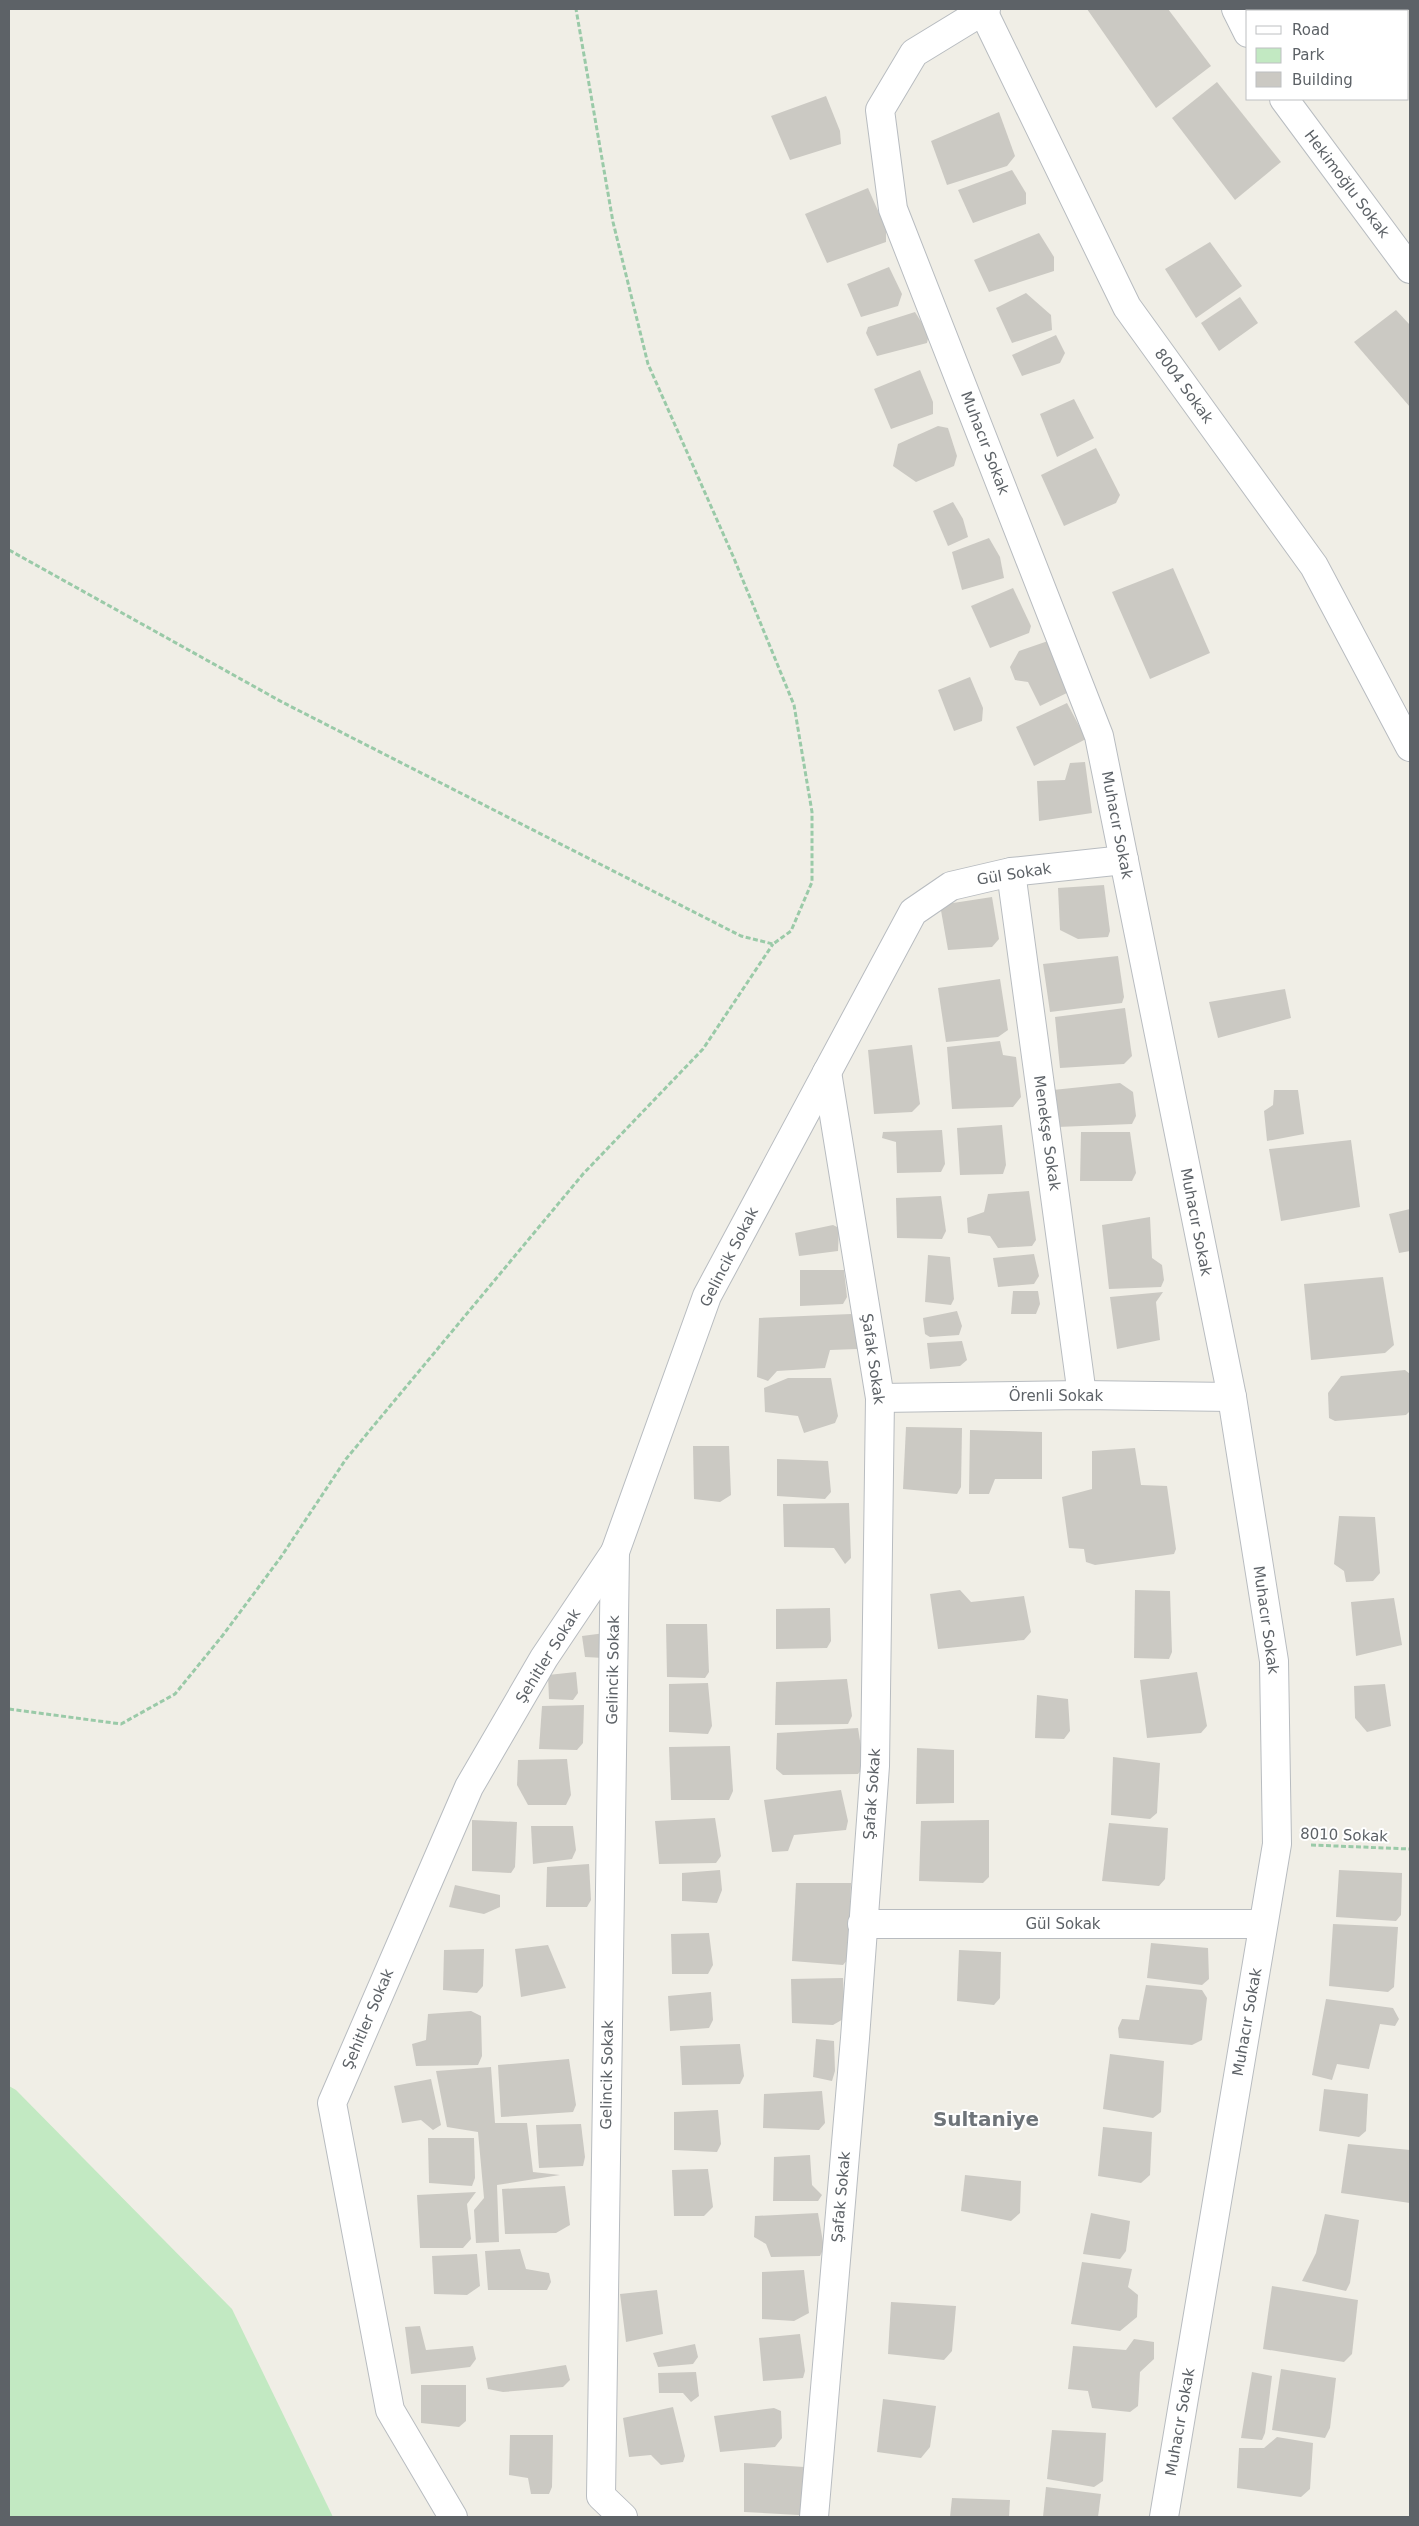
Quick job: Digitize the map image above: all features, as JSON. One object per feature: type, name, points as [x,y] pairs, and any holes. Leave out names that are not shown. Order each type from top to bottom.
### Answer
[{"type":"street","points":[[1236,9],[1246,28]]},
{"type":"street","name":"8004 Sokak","points":[[985,10],[1127,307],[1314,566],[1410,747]]},
{"type":"street","name":"Muhacır Sokak","points":[[985,10],[914,53],[880,110],[894,209],[1099,736],[1232,1396],[1274,1661],[1276,1844],[1164,2517]]},
{"type":"street","name":"Hekimoğlu Sokak","points":[[1285,100],[1410,269]]},
{"type":"street","name":"Gül Sokak","points":[[913,912],[952,886],[1011,872],[1124,860]]},
{"type":"street","name":"Menekşe Sokak","points":[[1011,872],[1082,1395]]},
{"type":"street","name":"Gelincik Sokak","points":[[623,2517],[601,2496],[615,1552],[707,1296],[913,912]]},
{"type":"street","name":"Şafak Sokak","points":[[814,2517],[855,2038],[875,1766],[880,1398],[826,1072]]},
{"type":"street","name":"Örenli Sokak","points":[[880,1398],[1082,1395],[1232,1396]]},
{"type":"street","name":"Şehitler Sokak","points":[[453,2517],[390,2410],[332,2103],[469,1787],[544,1658],[615,1552]]},
{"type":"street","name":"Gül Sokak","points":[[862,1924],[1263,1924]]},
{"type":"path","points":[[9,1709],[120,1724],[174,1694],[223,1635],[281,1557],[346,1459],[583,1174],[703,1049],[773,944],[791,931],[812,882],[812,812],[794,706],[733,556],[648,364],[613,222],[576,9]]},
{"type":"path","points":[[9,550],[282,702],[741,936],[773,944]]},
{"type":"path","name":"8010 Sokak","points":[[1276,1844],[1410,1849]]},
{"type":"green space","points":[[9,2086],[16,2090],[232,2309],[333,2517],[9,2517]]},
{"type":"building","points":[[1087,9],[1168,9],[1211,66],[1156,108]]},
{"type":"building","points":[[1217,82],[1281,162],[1235,200],[1172,118]]},
{"type":"building","points":[[826,96],[840,131],[841,144],[790,160],[771,116]]},
{"type":"building","points":[[999,112],[1015,156],[1007,166],[947,185],[931,141]]},
{"type":"building","points":[[1012,170],[1026,193],[1026,204],[973,223],[958,190]]},
{"type":"building","points":[[868,188],[886,229],[886,242],[827,263],[805,214]]},
{"type":"building","points":[[1039,233],[1054,257],[1054,271],[989,292],[974,260]]},
{"type":"building","points":[[1210,242],[1242,286],[1196,318],[1165,269]]},
{"type":"building","points":[[889,267],[902,294],[898,306],[861,317],[847,284]]},
{"type":"building","points":[[1026,293],[1051,315],[1052,330],[1012,343],[996,308]]},
{"type":"building","points":[[1240,297],[1258,323],[1219,351],[1201,323]]},
{"type":"building","points":[[1396,310],[1410,325],[1410,407],[1354,342]]},
{"type":"building","points":[[915,312],[929,334],[927,343],[877,356],[866,333],[868,327]]},
{"type":"building","points":[[1056,335],[1065,353],[1060,363],[1022,376],[1012,355]]},
{"type":"building","points":[[920,370],[933,402],[933,414],[891,429],[874,389]]},
{"type":"building","points":[[1074,399],[1094,438],[1057,457],[1040,414]]},
{"type":"building","points":[[938,426],[948,428],[957,456],[954,466],[916,482],[893,466],[898,444]]},
{"type":"building","points":[[1096,448],[1120,495],[1116,503],[1064,526],[1041,475]]},
{"type":"building","points":[[953,502],[963,519],[968,537],[948,546],[933,511]]},
{"type":"building","points":[[989,538],[1000,557],[1004,578],[962,590],[952,552]]},
{"type":"building","points":[[1173,568],[1210,653],[1150,679],[1112,592]]},
{"type":"building","points":[[1013,588],[1031,626],[1029,633],[990,648],[971,606]]},
{"type":"building","points":[[1048,641],[1071,691],[1040,706],[1028,682],[1015,680],[1010,667],[1019,651]]},
{"type":"building","points":[[970,677],[983,708],[982,721],[954,731],[938,690]]},
{"type":"building","points":[[1067,703],[1086,739],[1034,766],[1016,727]]},
{"type":"building","points":[[1085,762],[1092,813],[1039,821],[1037,781],[1065,780],[1070,763]]},
{"type":"building","points":[[1104,885],[1110,931],[1108,937],[1078,939],[1060,930],[1058,888]]},
{"type":"building","points":[[992,897],[999,939],[992,947],[948,950],[940,905]]},
{"type":"building","points":[[1118,956],[1124,997],[1122,1003],[1050,1012],[1043,964]]},
{"type":"building","points":[[1000,979],[1008,1030],[998,1037],[946,1042],[938,988]]},
{"type":"building","points":[[1285,989],[1291,1018],[1218,1038],[1209,1002]]},
{"type":"building","points":[[1125,1008],[1132,1056],[1124,1064],[1060,1068],[1055,1017]]},
{"type":"building","points":[[1000,1041],[1003,1055],[1016,1057],[1021,1097],[1013,1107],[952,1109],[947,1047]]},
{"type":"building","points":[[912,1045],[920,1104],[912,1112],[874,1114],[868,1050]]},
{"type":"building","points":[[1120,1083],[1133,1092],[1136,1116],[1132,1124],[1057,1127],[1053,1090]]},
{"type":"building","points":[[1274,1090],[1298,1090],[1304,1134],[1267,1141],[1264,1111],[1273,1105]]},
{"type":"building","points":[[1002,1125],[1006,1165],[1003,1174],[960,1175],[957,1128]]},
{"type":"building","points":[[942,1130],[945,1164],[941,1172],[897,1173],[896,1142],[882,1138],[883,1132]]},
{"type":"building","points":[[1081,1132],[1130,1132],[1136,1173],[1132,1181],[1080,1181]]},
{"type":"building","points":[[1351,1140],[1360,1207],[1281,1221],[1269,1149]]},
{"type":"building","points":[[1029,1191],[1036,1240],[1032,1246],[998,1248],[990,1236],[968,1233],[967,1218],[984,1212],[988,1194]]},
{"type":"building","points":[[941,1196],[946,1231],[942,1239],[897,1238],[896,1198]]},
{"type":"building","points":[[1410,1209],[1410,1251],[1399,1253],[1389,1214]]},
{"type":"building","points":[[1150,1217],[1152,1258],[1162,1265],[1164,1280],[1161,1287],[1109,1289],[1102,1225]]},
{"type":"building","points":[[833,1225],[839,1228],[838,1251],[799,1256],[795,1233]]},
{"type":"building","points":[[1034,1254],[1039,1276],[1034,1284],[998,1287],[993,1258]]},
{"type":"building","points":[[928,1255],[950,1257],[954,1299],[951,1305],[925,1302]]},
{"type":"building","points":[[800,1270],[844,1270],[847,1297],[843,1304],[800,1306]]},
{"type":"building","points":[[1383,1277],[1394,1345],[1385,1353],[1311,1360],[1304,1284]]},
{"type":"building","points":[[1013,1291],[1038,1291],[1040,1304],[1036,1314],[1011,1314]]},
{"type":"building","points":[[1163,1292],[1156,1302],[1160,1340],[1117,1349],[1110,1297]]},
{"type":"building","points":[[957,1311],[962,1326],[959,1335],[930,1337],[925,1334],[923,1318]]},
{"type":"building","points":[[851,1314],[858,1317],[860,1340],[857,1349],[830,1350],[825,1368],[777,1371],[768,1381],[757,1377],[759,1318]]},
{"type":"building","points":[[962,1341],[967,1360],[960,1366],[930,1369],[927,1343]]},
{"type":"building","points":[[1405,1370],[1410,1374],[1410,1411],[1406,1415],[1335,1421],[1329,1418],[1328,1393],[1341,1376]]},
{"type":"building","points":[[788,1378],[831,1378],[838,1416],[835,1423],[804,1433],[798,1416],[765,1412],[764,1388]]},
{"type":"building","points":[[906,1427],[962,1428],[961,1487],[957,1494],[903,1489]]},
{"type":"building","points":[[970,1430],[1042,1432],[1042,1479],[995,1479],[989,1494],[969,1494]]},
{"type":"building","points":[[693,1446],[729,1446],[731,1495],[720,1502],[694,1499]]},
{"type":"building","points":[[1135,1448],[1141,1485],[1167,1486],[1176,1549],[1174,1554],[1095,1565],[1086,1562],[1084,1549],[1069,1548],[1062,1497],[1092,1489],[1092,1451]]},
{"type":"building","points":[[777,1459],[828,1461],[831,1492],[825,1499],[777,1496]]},
{"type":"building","points":[[849,1503],[851,1558],[845,1564],[834,1548],[784,1547],[783,1504]]},
{"type":"building","points":[[1339,1516],[1375,1517],[1380,1573],[1373,1581],[1346,1582],[1344,1571],[1334,1564]]},
{"type":"building","points":[[960,1590],[971,1602],[1024,1596],[1031,1632],[1024,1640],[938,1649],[930,1594]]},
{"type":"building","points":[[1135,1590],[1170,1591],[1172,1652],[1169,1659],[1134,1658]]},
{"type":"building","points":[[1394,1598],[1402,1645],[1356,1656],[1351,1602]]},
{"type":"building","points":[[830,1608],[831,1641],[827,1648],[776,1649],[776,1609]]},
{"type":"building","points":[[666,1624],[707,1624],[709,1672],[705,1678],[667,1677]]},
{"type":"building","points":[[605,1633],[604,1658],[585,1657],[582,1636]]},
{"type":"building","points":[[576,1672],[578,1693],[573,1700],[549,1699],[548,1675]]},
{"type":"building","points":[[1197,1672],[1207,1726],[1201,1733],[1147,1738],[1140,1680]]},
{"type":"building","points":[[847,1679],[852,1716],[848,1724],[775,1725],[776,1682]]},
{"type":"building","points":[[708,1683],[712,1726],[708,1734],[669,1732],[669,1684]]},
{"type":"building","points":[[1385,1684],[1391,1726],[1367,1732],[1355,1718],[1354,1686]]},
{"type":"building","points":[[1037,1695],[1068,1699],[1070,1731],[1064,1739],[1035,1738]]},
{"type":"building","points":[[584,1705],[583,1743],[577,1750],[539,1749],[542,1706]]},
{"type":"building","points":[[858,1728],[864,1766],[858,1774],[783,1775],[776,1769],[777,1733]]},
{"type":"building","points":[[730,1746],[733,1791],[729,1800],[671,1800],[669,1747]]},
{"type":"building","points":[[917,1748],[954,1750],[954,1803],[916,1804]]},
{"type":"building","points":[[1113,1757],[1160,1763],[1157,1813],[1150,1819],[1111,1815]]},
{"type":"building","points":[[567,1759],[571,1795],[566,1805],[528,1805],[517,1785],[518,1760]]},
{"type":"building","points":[[841,1790],[848,1821],[846,1830],[794,1835],[788,1851],[772,1852],[764,1800]]},
{"type":"building","points":[[715,1818],[721,1856],[716,1863],[659,1864],[655,1821]]},
{"type":"building","points":[[472,1820],[517,1822],[515,1867],[511,1873],[472,1871]]},
{"type":"building","points":[[989,1820],[989,1877],[983,1883],[919,1881],[921,1821]]},
{"type":"building","points":[[1109,1823],[1168,1828],[1165,1879],[1159,1886],[1102,1881]]},
{"type":"building","points":[[531,1826],[573,1826],[576,1850],[572,1859],[533,1864]]},
{"type":"building","points":[[589,1864],[591,1900],[587,1907],[546,1907],[547,1867]]},
{"type":"building","points":[[720,1870],[722,1890],[717,1903],[682,1901],[682,1873]]},
{"type":"building","points":[[1339,1870],[1402,1873],[1401,1915],[1396,1921],[1336,1917]]},
{"type":"building","points":[[796,1883],[851,1883],[849,1958],[843,1965],[792,1961]]},
{"type":"building","points":[[455,1885],[500,1895],[500,1907],[484,1914],[449,1907]]},
{"type":"building","points":[[1333,1924],[1398,1927],[1394,1987],[1388,1992],[1329,1986]]},
{"type":"building","points":[[709,1933],[713,1965],[708,1974],[672,1974],[671,1934]]},
{"type":"building","points":[[1151,1943],[1208,1948],[1209,1979],[1202,1985],[1147,1978]]},
{"type":"building","points":[[548,1945],[566,1988],[521,1997],[515,1949]]},
{"type":"building","points":[[484,1949],[483,1986],[477,1993],[443,1990],[444,1950]]},
{"type":"building","points":[[959,1950],[1001,1952],[1000,1998],[994,2005],[957,2001]]},
{"type":"building","points":[[843,1978],[845,2018],[833,2025],[792,2023],[791,1979]]},
{"type":"building","points":[[1146,1985],[1202,1990],[1207,1998],[1202,2040],[1192,2045],[1119,2038],[1118,2028],[1122,2019],[1139,2020]]},
{"type":"building","points":[[711,1992],[713,2020],[709,2028],[670,2031],[668,1996]]},
{"type":"building","points":[[1326,1999],[1393,2008],[1399,2019],[1395,2026],[1380,2024],[1369,2069],[1337,2064],[1332,2080],[1312,2075]]},
{"type":"building","points":[[471,2011],[481,2016],[482,2056],[478,2065],[416,2066],[412,2044],[426,2040],[428,2014]]},
{"type":"building","points":[[816,2039],[834,2041],[835,2071],[832,2081],[813,2077]]},
{"type":"building","points":[[740,2044],[744,2076],[740,2084],[682,2085],[680,2046]]},
{"type":"building","points":[[1110,2054],[1164,2061],[1161,2112],[1153,2118],[1103,2109]]},
{"type":"building","points":[[569,2059],[576,2105],[573,2112],[501,2117],[498,2065]]},
{"type":"building","points":[[491,2067],[495,2123],[527,2123],[533,2172],[560,2175],[497,2185],[499,2242],[476,2243],[474,2210],[484,2198],[478,2132],[447,2127],[436,2071]]},
{"type":"building","points":[[431,2079],[441,2125],[433,2130],[421,2120],[402,2123],[394,2086]]},
{"type":"building","points":[[1324,2089],[1368,2094],[1366,2131],[1359,2137],[1319,2131]]},
{"type":"building","points":[[822,2091],[825,2123],[819,2130],[763,2128],[764,2094]]},
{"type":"building","points":[[718,2110],[721,2144],[717,2152],[674,2150],[674,2112]]},
{"type":"building","points":[[581,2124],[585,2157],[583,2166],[539,2168],[536,2125]]},
{"type":"building","points":[[1103,2127],[1152,2132],[1150,2175],[1141,2183],[1098,2176]]},
{"type":"building","points":[[428,2138],[474,2138],[475,2178],[472,2186],[429,2183]]},
{"type":"building","points":[[1348,2144],[1410,2150],[1410,2203],[1341,2193]]},
{"type":"building","points":[[810,2155],[812,2185],[822,2195],[818,2201],[773,2201],[774,2157]]},
{"type":"building","points":[[708,2169],[713,2207],[704,2216],[674,2216],[672,2170]]},
{"type":"building","points":[[965,2175],[1021,2181],[1020,2213],[1011,2221],[961,2211]]},
{"type":"building","points":[[565,2186],[570,2225],[556,2233],[505,2234],[502,2189]]},
{"type":"building","points":[[476,2192],[467,2204],[471,2239],[463,2248],[420,2248],[417,2195]]},
{"type":"building","points":[[818,2213],[824,2248],[820,2256],[771,2257],[766,2244],[754,2237],[755,2216]]},
{"type":"building","points":[[1091,2213],[1130,2221],[1126,2251],[1120,2259],[1083,2254]]},
{"type":"building","points":[[1325,2214],[1359,2220],[1350,2283],[1346,2291],[1302,2281],[1316,2253]]},
{"type":"building","points":[[520,2249],[526,2269],[549,2273],[551,2282],[547,2290],[488,2290],[485,2251]]},
{"type":"building","points":[[477,2254],[480,2286],[467,2295],[434,2294],[432,2256]]},
{"type":"building","points":[[1082,2262],[1132,2269],[1128,2287],[1138,2295],[1137,2317],[1120,2331],[1071,2324]]},
{"type":"building","points":[[804,2270],[809,2313],[794,2321],[762,2319],[762,2272]]},
{"type":"building","points":[[1272,2286],[1358,2300],[1352,2354],[1344,2362],[1263,2349]]},
{"type":"building","points":[[657,2290],[663,2334],[626,2342],[620,2294]]},
{"type":"building","points":[[891,2302],[956,2306],[952,2351],[944,2360],[888,2354]]},
{"type":"building","points":[[420,2326],[426,2350],[473,2346],[476,2359],[470,2367],[411,2374],[405,2327]]},
{"type":"building","points":[[800,2334],[805,2371],[803,2378],[763,2381],[759,2338]]},
{"type":"building","points":[[1134,2339],[1154,2342],[1154,2359],[1140,2372],[1138,2406],[1130,2412],[1092,2408],[1088,2391],[1068,2389],[1073,2346],[1126,2350]]},
{"type":"building","points":[[695,2344],[698,2357],[693,2364],[658,2367],[653,2353]]},
{"type":"building","points":[[566,2365],[570,2380],[563,2387],[503,2392],[488,2389],[486,2378]]},
{"type":"building","points":[[1281,2369],[1336,2378],[1330,2428],[1325,2438],[1272,2430]]},
{"type":"building","points":[[696,2372],[699,2396],[691,2402],[683,2393],[659,2393],[658,2373]]},
{"type":"building","points":[[1252,2372],[1272,2376],[1265,2433],[1262,2440],[1241,2438]]},
{"type":"building","points":[[421,2385],[466,2385],[466,2421],[459,2427],[421,2423]]},
{"type":"building","points":[[883,2399],[936,2406],[930,2447],[921,2458],[877,2452]]},
{"type":"building","points":[[673,2407],[685,2456],[683,2462],[661,2465],[651,2455],[629,2457],[623,2418]]},
{"type":"building","points":[[774,2408],[781,2411],[782,2438],[775,2447],[720,2452],[714,2416]]},
{"type":"building","points":[[1052,2430],[1106,2433],[1103,2481],[1094,2487],[1047,2479]]},
{"type":"building","points":[[510,2435],[553,2435],[552,2487],[549,2494],[531,2494],[528,2478],[509,2475]]},
{"type":"building","points":[[1277,2437],[1313,2443],[1310,2489],[1301,2497],[1237,2488],[1239,2448],[1264,2448]]},
{"type":"building","points":[[744,2463],[804,2467],[805,2508],[799,2515],[744,2512]]},
{"type":"building","points":[[1046,2487],[1101,2494],[1098,2517],[1043,2517]]},
{"type":"building","points":[[952,2498],[1010,2500],[1009,2517],[950,2517]]},
{"type":"district","name":"Sultaniye","points":[[986,2119]]}]
